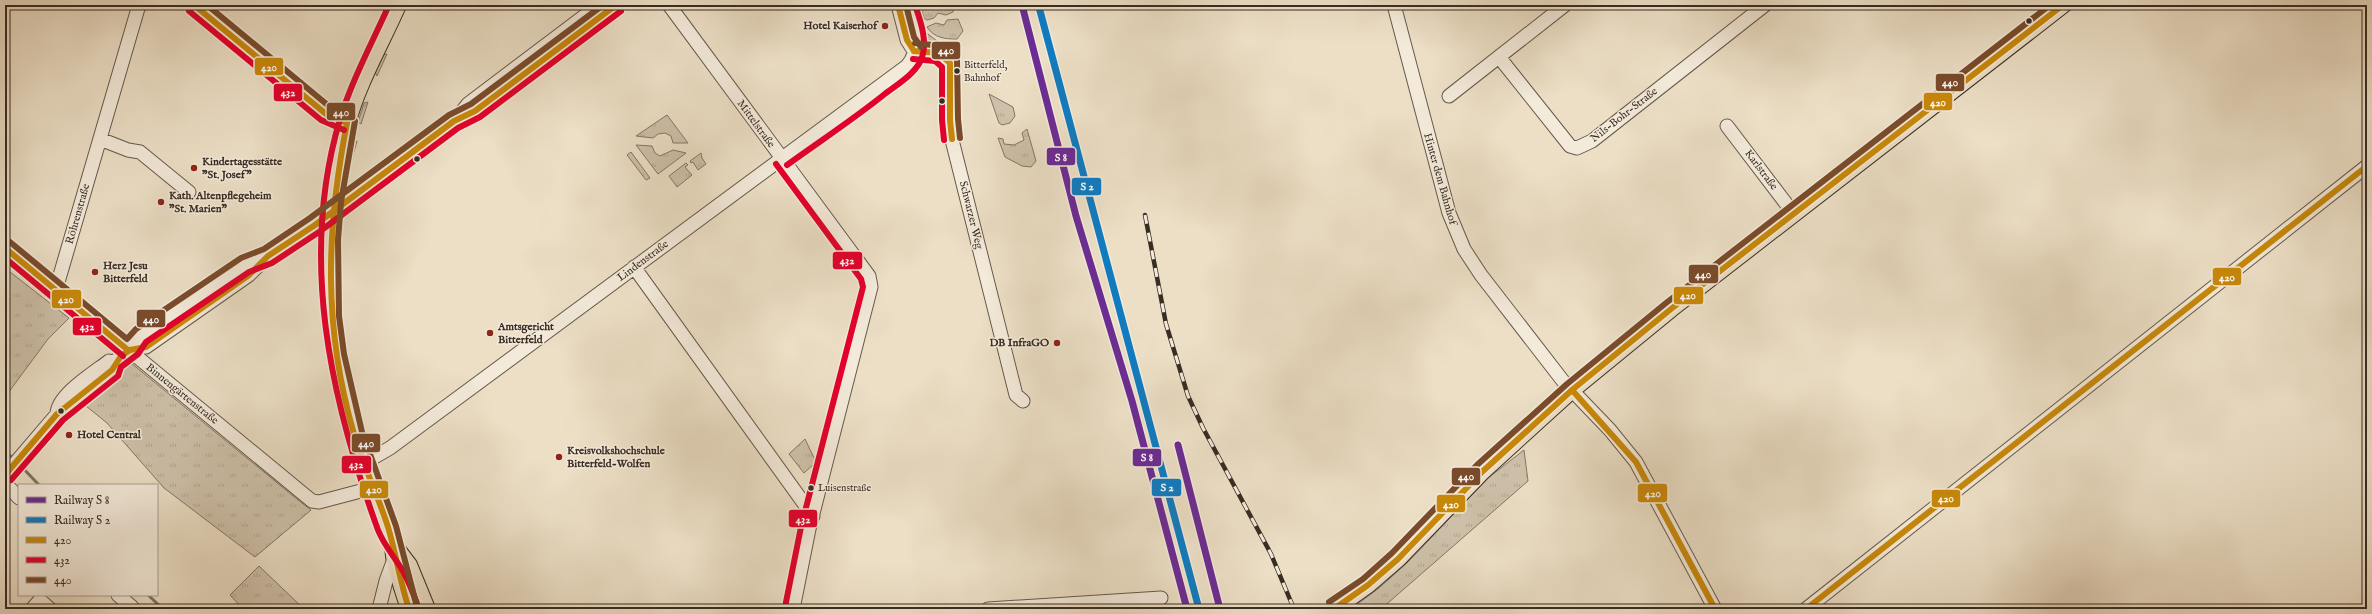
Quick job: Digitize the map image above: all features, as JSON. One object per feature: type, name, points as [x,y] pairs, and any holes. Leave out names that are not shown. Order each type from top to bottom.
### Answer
[{"type":"main road","points":[[398,5],[356,97],[347,123],[338,164],[331,212],[328,253],[333,333],[345,398],[372,488],[392,542],[394,559],[409,609]]},
{"type":"main road","points":[[1337,608],[1368,585],[1398,559],[1483,471],[1572,390],[1794,214],[2063,5]]},
{"type":"main road","points":[[392,542],[409,565],[427,609]]},
{"type":"street","name":"Röhrenstraße","points":[[56,289],[139,5]]},
{"type":"street","points":[[194,5],[326,114],[347,123]]},
{"type":"street","points":[[454,121],[468,104],[599,5]]},
{"type":"street","points":[[7,472],[57,414],[63,400],[76,386],[109,361],[114,362],[130,349],[140,336],[245,265],[268,256],[331,212],[454,121],[476,111],[616,5]]},
{"type":"street","name":"Mittelstraße","points":[[669,5],[869,276],[871,287],[813,516],[793,609]]},
{"type":"street","points":[[898,5],[907,40],[914,51]]},
{"type":"street","points":[[907,5],[916,35],[914,51]]},
{"type":"street","name":"Hinter dem Bahnhof","points":[[1394,5],[1449,213],[1458,237],[1481,275],[1572,390],[1636,462],[1715,609]]},
{"type":"street","points":[[1449,96],[1565,5]]},
{"type":"street","name":"Nils-Bohr-Straße","points":[[1499,56],[1570,146],[1583,147],[1766,5]]},
{"type":"street","name":"Lindenstraße","points":[[364,463],[389,449],[901,71],[912,61],[914,51]]},
{"type":"street","name":"Schwarzer Weg","points":[[914,51],[938,53],[950,63],[951,74],[948,124],[1016,395],[1023,401]]},
{"type":"street","name":"Karlstraße","points":[[1728,126],[1794,214]]},
{"type":"street","points":[[100,139],[128,150],[140,152],[188,192]]},
{"type":"street","points":[[1806,609],[2367,166]]},
{"type":"street","name":"Binnengärtenstraße","points":[[5,248],[130,349],[312,501],[319,502],[372,488]]},
{"type":"street","points":[[634,268],[813,516]]},
{"type":"street","points":[[5,483],[18,497]]},
{"type":"street","points":[[379,609],[386,581],[394,559]]},
{"type":"street","points":[[119,596],[132,608]]},
{"type":"street","points":[[988,609],[1160,598]]},
{"type":"street","points":[[32,609],[40,600],[50,609]]},
{"type":"green space","points":[[920,5],[955,5],[953,12],[946,15],[938,13],[934,18],[927,20],[924,18]]},
{"type":"green space","points":[[958,19],[963,31],[957,39],[948,39],[936,36],[927,27],[936,23],[944,25],[947,20]]},
{"type":"green space","points":[[919,27],[937,41],[939,46],[922,37]]},
{"type":"green space","points":[[387,54],[377,76],[375,72],[382,55]]},
{"type":"green space","points":[[989,94],[1013,107],[1015,116],[1010,123],[1002,125],[999,123]]},
{"type":"green space","points":[[368,102],[361,124],[358,122],[364,103]]},
{"type":"green space","points":[[667,115],[688,143],[673,143],[671,136],[665,133],[658,134],[653,138],[636,136]]},
{"type":"green space","points":[[1027,129],[1036,161],[1031,167],[1022,166],[1005,157],[998,138],[1003,139],[1004,144],[1014,145],[1024,140],[1022,133]]},
{"type":"green space","points":[[357,141],[351,162],[349,161],[353,143]]},
{"type":"green space","points":[[636,145],[652,146],[655,153],[660,156],[673,150],[686,153],[658,174]]},
{"type":"green space","points":[[631,152],[650,178],[646,180],[627,155]]},
{"type":"green space","points":[[701,153],[706,164],[698,170],[693,162],[691,163],[690,161]]},
{"type":"green space","points":[[686,163],[688,165],[685,167],[692,175],[677,187],[669,176]]},
{"type":"green space","points":[[5,268],[69,318],[48,339],[5,397]]},
{"type":"green space","points":[[131,363],[311,510],[255,557],[164,488],[107,423],[86,406]]},
{"type":"green space","points":[[805,439],[816,462],[804,473],[789,454]]},
{"type":"green space","points":[[1524,450],[1528,481],[1381,609],[1351,609],[1379,588],[1408,562],[1488,478]]},
{"type":"green space","points":[[259,566],[304,609],[243,609],[230,595]]},
{"type":"waterway","points":[[5,450],[13,459]]},
{"type":"waterway","points":[[19,464],[38,484]]},
{"type":"waterway","points":[[149,596],[163,609]]},
{"type":"railway","points":[[1145,215],[1166,324],[1188,396],[1203,428],[1271,554],[1294,609]]},
{"type":"transit line","name":"420","points":[[194,5],[326,114],[347,123]]},
{"type":"transit line","name":"440","points":[[207,5],[330,107],[351,116],[355,121],[341,202],[338,240],[339,316],[344,354],[362,432],[396,526],[417,607]]},
{"type":"transit line","name":"432","points":[[389,5],[356,76],[340,119],[328,171],[322,223],[321,275],[326,327],[334,378],[346,430],[380,535],[401,568],[419,609]]},
{"type":"transit line","name":"440","points":[[10,242],[127,339],[136,329],[241,258],[264,249],[310,218],[449,115],[471,104],[603,5]]},
{"type":"transit line","name":"420","points":[[5,475],[57,414],[112,370],[121,356],[130,350],[146,347],[249,275],[268,256],[315,225],[454,121],[475,111],[616,5]]},
{"type":"transit line","name":"420","points":[[898,5],[907,40],[914,51]]},
{"type":"transit line","name":"440","points":[[906,5],[914,37],[921,47]]},
{"type":"transit line","name":"432","points":[[787,165],[862,112],[905,79],[917,67],[923,55],[924,41],[922,26],[915,5]]},
{"type":"transit line","points":[[1022,5],[1076,216],[1132,401],[1187,609]]},
{"type":"transit line","name":"440","points":[[1329,602],[1363,579],[1392,553],[1477,465],[1567,384],[1666,303],[2050,5]]},
{"type":"transit line","name":"420","points":[[1334,609],[1368,585],[1398,559],[1483,471],[1572,390],[1671,309],[2063,5]]},
{"type":"transit line","points":[[1039,7],[1199,609]]},
{"type":"transit line","name":"432","points":[[189,11],[321,120],[344,130]]},
{"type":"transit line","name":"432","points":[[11,480],[63,420],[118,376],[121,367],[138,354],[146,342],[249,272],[272,263],[319,232],[458,128],[480,117],[621,11]]},
{"type":"transit line","name":"440","points":[[915,43],[941,46],[957,59],[958,119],[960,138]]},
{"type":"transit line","name":"420","points":[[914,51],[938,53],[950,63],[950,120],[952,139]]},
{"type":"transit line","name":"432","points":[[913,59],[935,61],[942,67],[942,120],[944,140]]},
{"type":"transit line","name":"420","points":[[347,123],[340,163],[332,240],[331,279],[337,356],[344,395],[354,434],[388,527],[409,609]]},
{"type":"transit line","name":"432","points":[[776,164],[861,279],[863,287],[801,527],[785,607]]},
{"type":"transit line","name":"420","points":[[1806,609],[2367,166]]},
{"type":"transit line","name":"420","points":[[5,248],[128,350]]},
{"type":"transit line","name":"432","points":[[5,258],[123,356]]},
{"type":"transit line","name":"420","points":[[1572,390],[1636,462],[1715,609]]},
{"type":"transit line","points":[[1178,445],[1220,609]]},
{"type":"place","name":"Hotel Kaiserhof","points":[[885,26]]},
{"type":"place","name":"Bitterfeld, Bahnhof","points":[[957,71]]},
{"type":"place","name":"Kindertagesstätte \"St. Josef\"","points":[[194,168]]},
{"type":"place","name":"Kath. Altenpflegeheim \"St. Marien\"","points":[[161,202]]},
{"type":"place","name":"Herz Jesu Bitterfeld","points":[[95,272]]},
{"type":"place","name":"Amtsgericht Bitterfeld","points":[[490,333]]},
{"type":"place","name":"DB InfraGO","points":[[1057,343]]},
{"type":"place","name":"Hotel Central","points":[[69,435]]},
{"type":"place","name":"Kreisvolkshochschule Bitterfeld-Wolfen","points":[[559,457]]},
{"type":"place","name":"Luisenstraße","points":[[811,488]]}]
